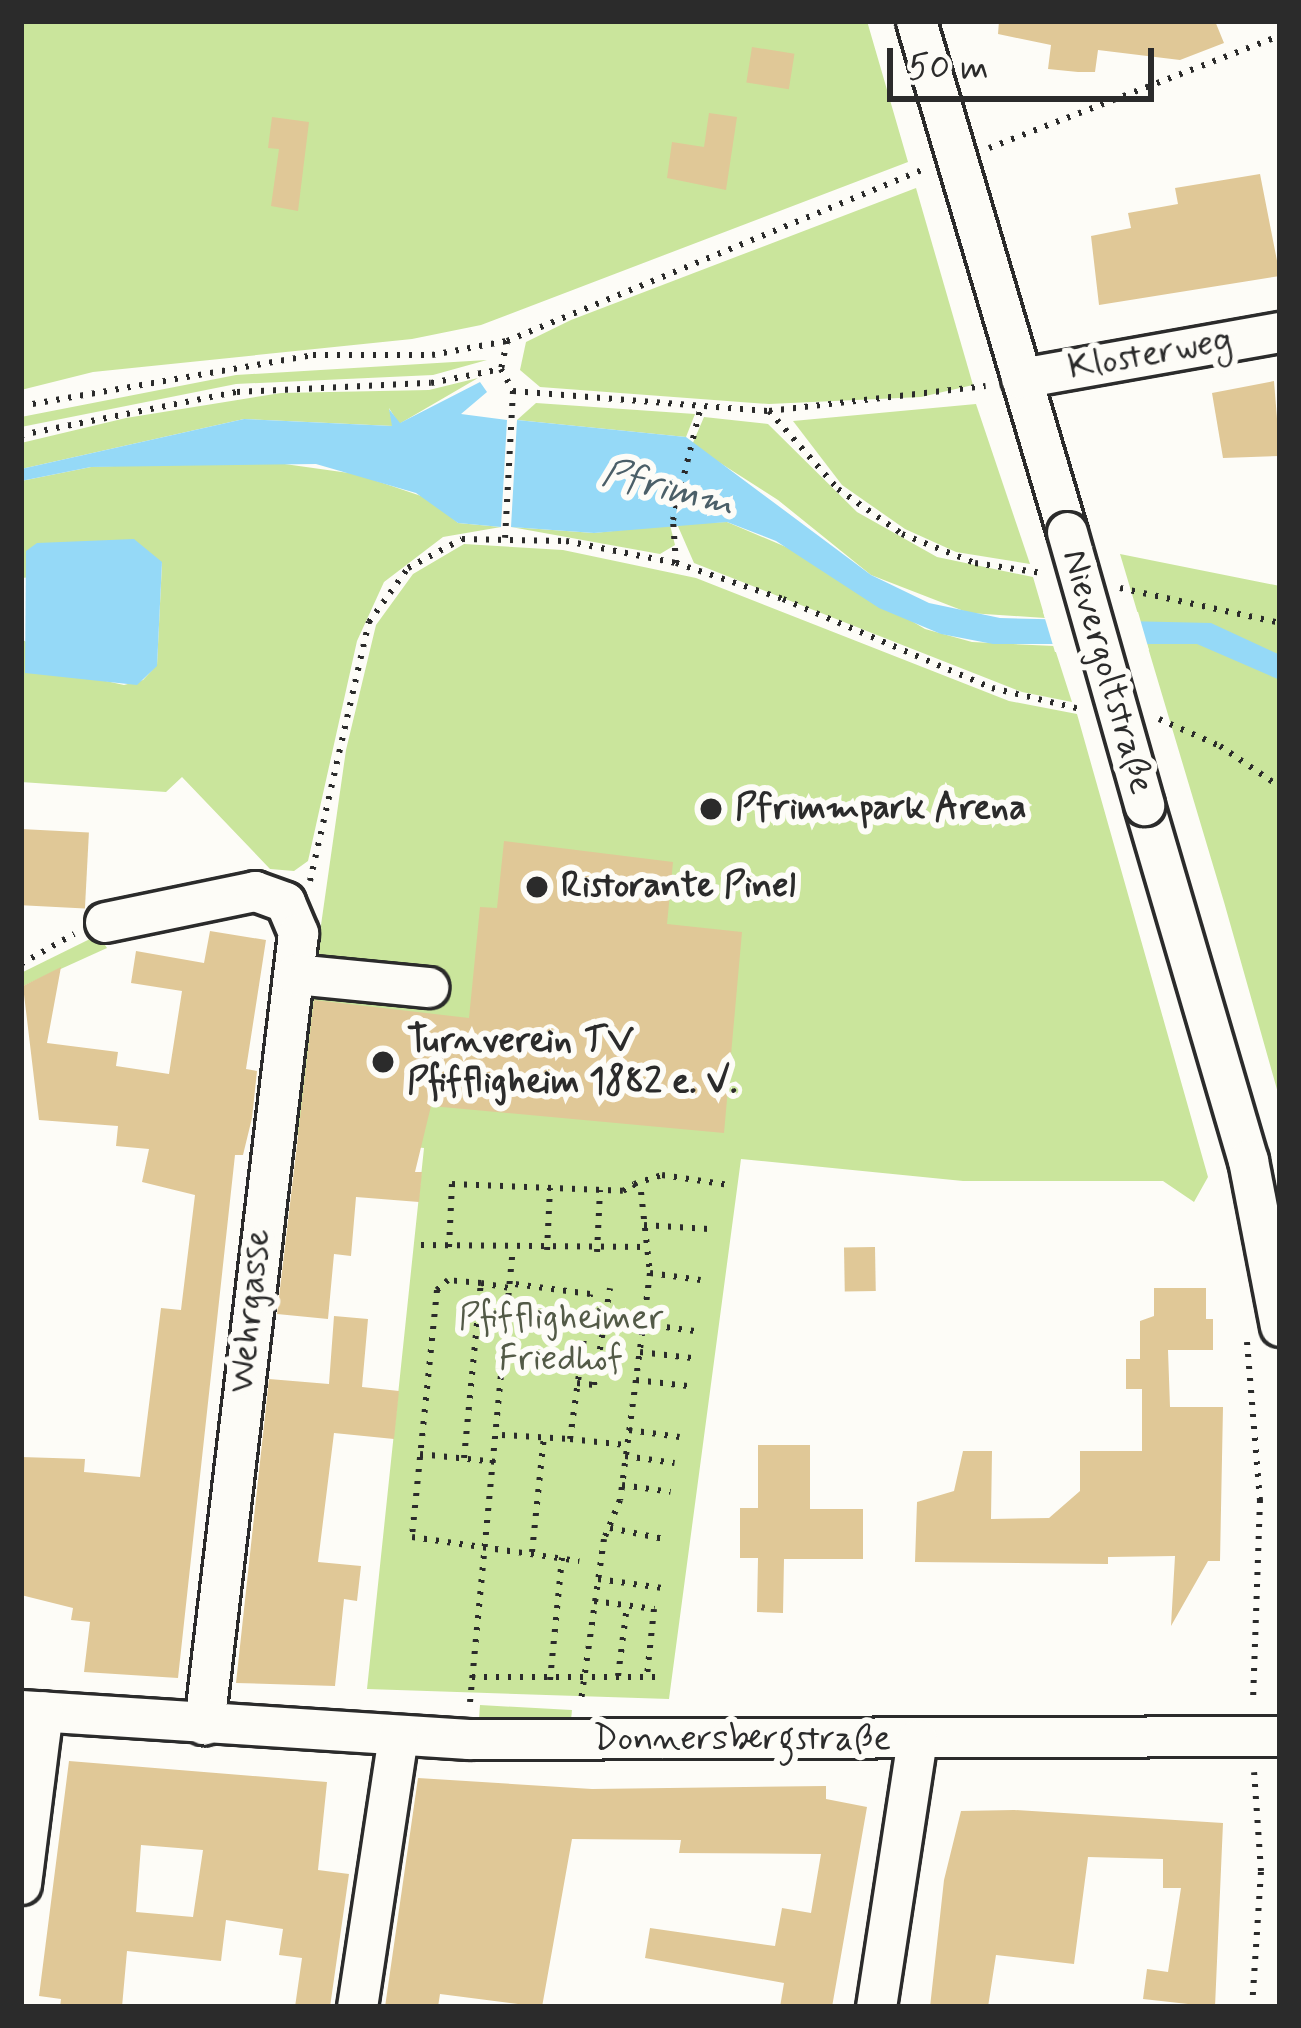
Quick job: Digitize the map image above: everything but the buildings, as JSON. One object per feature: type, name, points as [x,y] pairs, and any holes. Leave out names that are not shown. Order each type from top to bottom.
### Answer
[{"type":"street","name":"Nievergoltstraße","points":[[916,21],[1248,1160],[1263,1328]]},
{"type":"street","name":"Klosterweg","points":[[1021,378],[1280,332]]},
{"type":"street","points":[[105,922],[255,890],[285,902]]},
{"type":"street","name":"Wehrgasse","points":[[204,1724],[296,974],[298,933],[285,902]]},
{"type":"street","points":[[296,974],[428,987]]},
{"type":"street","points":[[21,1884],[32,1711]]},
{"type":"street","name":"Donnersbergstraße","points":[[32,1711],[468,1738],[1280,1736]]},
{"type":"street","points":[[357,2007],[398,1736]]},
{"type":"street","points":[[876,2007],[917,1739]]},
{"type":"path","points":[[21,406],[313,355],[432,355],[507,341],[957,158],[1280,36]]},
{"type":"path","points":[[506,538],[513,391],[501,369],[507,341]]},
{"type":"path","points":[[21,435],[237,392],[431,383],[501,369]]},
{"type":"path","points":[[513,391],[769,411],[934,398],[1021,378]]},
{"type":"path","points":[[676,563],[673,520],[701,406]]},
{"type":"path","points":[[769,411],[838,489],[902,534],[975,563],[1032,571]]},
{"type":"path","points":[[285,902],[303,891],[318,864],[355,680],[380,599],[445,544],[506,538],[676,563],[783,598],[992,688],[1074,708]]},
{"type":"path","points":[[1132,590],[1280,623]]},
{"type":"path","points":[[1170,722],[1280,787]]},
{"type":"path","points":[[21,964],[105,922]]},
{"type":"path","points":[[449,1247],[452,1184],[600,1190],[662,1175],[729,1185]]},
{"type":"path","points":[[582,1740],[583,1678],[598,1579],[622,1486],[650,1273],[634,1184]]},
{"type":"path","points":[[547,1251],[550,1187]]},
{"type":"path","points":[[597,1252],[600,1190]]},
{"type":"path","points":[[644,1225],[709,1229]]},
{"type":"path","points":[[421,1246],[597,1252],[647,1247]]},
{"type":"path","points":[[468,1738],[500,1435],[513,1249]]},
{"type":"path","points":[[650,1273],[701,1280]]},
{"type":"path","points":[[569,1438],[590,1294],[448,1280],[437,1290],[412,1538],[579,1561]]},
{"type":"path","points":[[464,1458],[481,1283]]},
{"type":"path","points":[[577,1382],[594,1385],[610,1288]]},
{"type":"path","points":[[643,1324],[695,1331]]},
{"type":"path","points":[[1253,1699],[1260,1683],[1263,1328]]},
{"type":"path","points":[[640,1352],[692,1358]]},
{"type":"path","points":[[636,1380],[688,1386]]},
{"type":"path","points":[[629,1430],[680,1437]]},
{"type":"path","points":[[500,1435],[627,1445]]},
{"type":"path","points":[[532,1554],[544,1436]]},
{"type":"path","points":[[420,1454],[497,1462]]},
{"type":"path","points":[[625,1456],[675,1463]]},
{"type":"path","points":[[622,1486],[671,1492]]},
{"type":"path","points":[[610,1528],[664,1539]]},
{"type":"path","points":[[550,1680],[562,1558]]},
{"type":"path","points":[[598,1579],[662,1588]]},
{"type":"path","points":[[595,1601],[654,1610],[647,1676]]},
{"type":"path","points":[[618,1676],[627,1606]]},
{"type":"path","points":[[472,1677],[664,1676]]},
{"type":"path","points":[[1252,2007],[1261,1871],[1254,1786]]},
{"type":"green space","points":[[21,21],[867,21],[908,162],[481,325],[412,339],[93,372],[21,390]]},
{"type":"green space","points":[[916,188],[973,385],[921,397],[769,404],[540,387],[520,370],[526,342],[571,320]]},
{"type":"green space","points":[[487,360],[433,375],[236,384],[21,427],[21,417],[236,375]]},
{"type":"green space","points":[[478,378],[399,424],[389,408],[393,426],[244,419],[21,469],[21,443],[126,418],[281,393],[429,390]]},
{"type":"green space","points":[[536,403],[695,414],[686,437],[517,420]]},
{"type":"green space","points":[[976,404],[1030,564],[956,552],[905,529],[842,485],[793,421]]},
{"type":"green space","points":[[704,417],[768,424],[857,512],[937,557],[1033,577],[1045,618],[969,613],[871,575],[778,500],[692,445]]},
{"type":"green space","points":[[256,460],[356,474],[430,499],[458,523],[501,527],[443,537],[384,582],[357,641],[308,861],[294,871],[270,869],[182,777],[166,792],[21,782],[21,622],[23,640],[83,676],[124,685],[143,680],[157,665],[162,563],[22,578],[21,594],[21,481],[91,467]]},
{"type":"green space","points":[[727,522],[793,550],[925,629],[972,642],[1054,646],[1072,702],[1022,692],[694,563],[677,524]]},
{"type":"green space","points":[[670,525],[675,545],[660,554],[511,527],[594,533]]},
{"type":"green space","name":"Pfrimmpark Arena","points":[[464,544],[563,550],[696,578],[1009,701],[1077,714],[1208,1177],[1194,1202],[1163,1181],[963,1181],[741,1159],[669,1699],[367,1689],[424,1148],[291,1135],[346,750],[376,625],[413,574]]},
{"type":"green space","points":[[1120,554],[1280,586],[1280,1100],[1224,902]]},
{"type":"green space","points":[[98,935],[107,948],[21,987],[21,973]]},
{"type":"green space","points":[[480,1705],[572,1710],[571,1720],[479,1719]]},
{"type":"water","points":[[480,382],[487,392],[461,414],[507,420],[501,527],[458,523],[416,493],[316,464],[91,467],[21,481],[21,469],[244,419],[392,426],[389,409],[400,423]]},
{"type":"water","name":"Pfrimm","points":[[517,420],[686,437],[871,575],[929,603],[1000,618],[1211,623],[1280,655],[1280,680],[1197,644],[993,644],[941,634],[879,608],[776,541],[727,522],[594,533],[511,527]]},
{"type":"water","points":[[134,539],[162,562],[157,666],[137,685],[25,673],[26,551],[37,543]]},
{"type":"pier","points":[[1043,612],[1138,612],[1149,650],[1055,652]]},
{"type":"place","name":"Pfrimmpark Arena","points":[[711,809]]},
{"type":"place","name":"Ristorante Pinel","points":[[537,887]]},
{"type":"place","name":"Turnverein TV Pfiffligheim 1882 e. V.","points":[[383,1062]]},
{"type":"park label","name":"Pfiffligheimer Friedhof","points":[[561,1338]]}]
